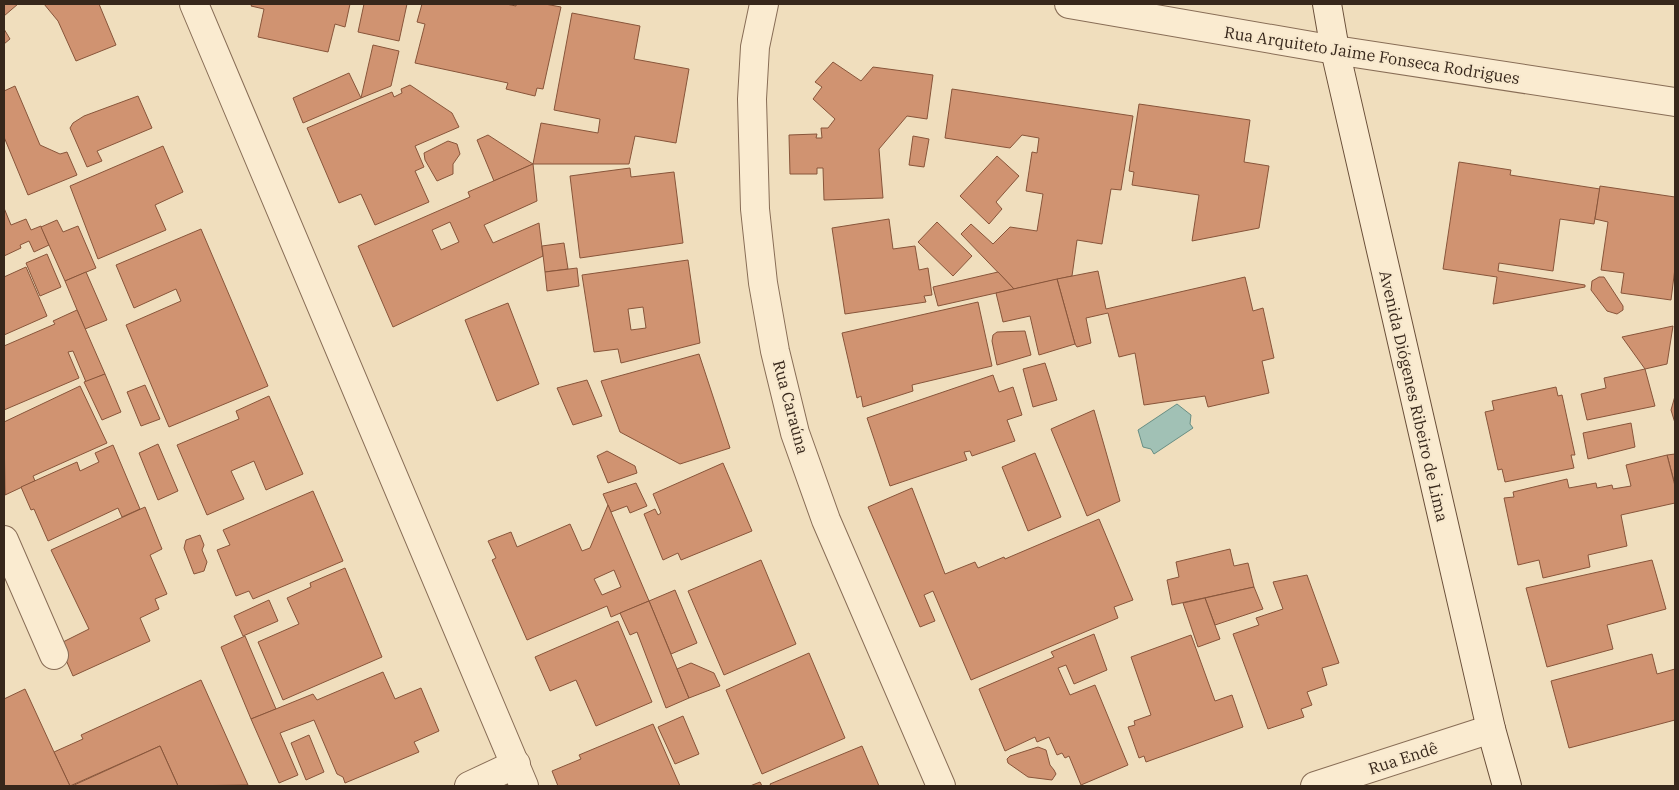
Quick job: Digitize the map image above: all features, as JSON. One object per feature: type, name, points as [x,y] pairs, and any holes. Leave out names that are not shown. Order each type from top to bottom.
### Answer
[{"type":"street","points":[[194,4],[520,775],[469,786]]},
{"type":"street","name":"Rua Caraúna","points":[[764,4],[755,46],[752,99],[755,209],[763,283],[775,351],[795,433],[826,520],[940,786]]},
{"type":"street","name":"Rua Arquiteto Jaime Fonseca Rodrigues","points":[[1069,4],[1335,50],[1675,102]]},
{"type":"street","name":"Avenida Diógenes Ribeiro de Lima","points":[[1327,4],[1335,50],[1491,729],[1507,786]]},
{"type":"street","points":[[4,540],[54,656]]},
{"type":"street","name":"Rua Endê","points":[[1315,786],[1491,729]]},
{"type":"shaded area","points":[[1177,404],[1191,415],[1190,424],[1193,428],[1154,454],[1151,449],[1143,447],[1138,430]]},
{"type":"building","points":[[4,4],[18,4],[4,16]]},
{"type":"building","points":[[44,4],[99,4],[116,45],[76,61],[58,21]]},
{"type":"building","points":[[252,4],[350,4],[345,27],[335,24],[328,52],[258,37],[264,9],[251,6]]},
{"type":"building","points":[[364,4],[407,4],[399,41],[358,32]]},
{"type":"building","points":[[422,4],[506,4],[516,6],[516,4],[545,4],[561,7],[543,89],[537,88],[535,96],[506,89],[508,83],[415,63],[425,24],[417,22]]},
{"type":"building","points":[[572,13],[640,26],[634,59],[689,69],[676,143],[635,136],[629,164],[533,164],[541,123],[598,133],[600,119],[554,110]]},
{"type":"building","points":[[4,29],[10,39],[4,44]]},
{"type":"building","points":[[373,45],[399,51],[391,86],[361,98]]},
{"type":"building","points":[[833,62],[861,81],[873,67],[933,75],[927,119],[907,116],[879,149],[883,198],[824,200],[823,168],[817,168],[817,174],[790,174],[789,135],[817,134],[816,138],[822,138],[821,128],[828,128],[835,119],[813,99],[822,87],[815,82]]},
{"type":"building","points":[[349,73],[361,98],[303,123],[293,98]]},
{"type":"building","points":[[410,85],[452,113],[459,127],[415,146],[424,167],[415,171],[429,202],[375,225],[361,194],[339,203],[307,128],[392,92],[394,97],[402,93],[401,89]]},
{"type":"building","points":[[15,86],[40,145],[60,154],[67,152],[77,175],[28,195],[4,137],[4,91]]},
{"type":"building","points":[[952,89],[1133,116],[1121,190],[1111,189],[1102,244],[1077,240],[1072,276],[1014,289],[961,234],[971,224],[993,244],[1010,227],[1037,231],[1043,194],[1026,191],[1032,152],[1037,153],[1039,138],[1022,135],[1010,148],[945,138]]},
{"type":"building","points":[[138,96],[152,128],[97,151],[102,161],[87,167],[70,128],[73,123],[84,116]]},
{"type":"building","points":[[1139,104],[1250,120],[1244,162],[1269,166],[1259,228],[1192,241],[1199,195],[1132,185],[1134,172],[1129,171]]},
{"type":"building","points":[[488,135],[533,164],[494,181],[477,140]]},
{"type":"building","points":[[913,136],[929,139],[924,167],[909,165]]},
{"type":"building","points":[[448,141],[457,144],[460,154],[453,164],[453,174],[437,181],[425,160],[424,153]]},
{"type":"building","points":[[163,146],[183,192],[155,205],[166,230],[98,259],[70,186]]},
{"type":"building","points":[[997,156],[1019,176],[996,202],[1002,209],[989,224],[960,196]]},
{"type":"building","points":[[1459,162],[1511,170],[1510,175],[1600,189],[1594,224],[1560,219],[1553,271],[1499,263],[1498,271],[1585,285],[1585,287],[1493,304],[1497,277],[1443,269]]},
{"type":"building","points":[[533,164],[537,201],[484,225],[493,243],[539,223],[543,256],[393,327],[358,246],[470,197],[468,192]],"holes":[[[450,222],[459,242],[441,250],[432,230]]]},
{"type":"building","points":[[630,168],[631,177],[674,172],[683,243],[580,258],[570,176]]},
{"type":"building","points":[[1600,186],[1675,197],[1675,268],[1671,300],[1621,293],[1624,273],[1601,270],[1608,222],[1595,219]]},
{"type":"building","points":[[4,208],[11,225],[26,219],[31,230],[41,226],[49,245],[34,252],[29,241],[20,245],[21,248],[4,256]]},
{"type":"building","points":[[889,219],[893,249],[915,246],[919,270],[928,268],[932,295],[924,296],[926,302],[845,314],[832,228]]},
{"type":"building","points":[[57,220],[63,232],[78,226],[96,268],[65,281],[41,227]]},
{"type":"building","points":[[937,222],[972,256],[953,276],[918,242]]},
{"type":"building","points":[[201,229],[268,386],[169,427],[126,325],[181,301],[176,289],[134,308],[116,265]]},
{"type":"building","points":[[564,243],[568,269],[545,272],[542,246]]},
{"type":"building","points":[[47,254],[61,287],[40,296],[26,263]]},
{"type":"building","points":[[688,260],[700,343],[621,363],[618,349],[594,352],[582,275]],"holes":[[[643,307],[646,328],[631,330],[628,309]]]},
{"type":"building","points":[[26,267],[47,316],[4,335],[4,277]]},
{"type":"building","points":[[577,268],[579,286],[547,291],[545,272]]},
{"type":"building","points":[[1098,271],[1106,309],[1245,277],[1253,311],[1263,308],[1274,358],[1262,361],[1269,393],[1208,407],[1205,396],[1144,405],[1135,353],[1119,357],[1108,313],[1086,318],[1091,343],[1077,347],[1075,344],[1057,279]]},
{"type":"building","points":[[86,272],[107,320],[85,329],[65,281]]},
{"type":"building","points":[[998,272],[1014,289],[938,306],[933,287]]},
{"type":"building","points":[[1599,277],[1604,277],[1623,306],[1623,310],[1617,314],[1607,311],[1591,290],[1592,281]]},
{"type":"building","points":[[1057,279],[1075,344],[1039,355],[1030,316],[1003,322],[996,293]]},
{"type":"building","points":[[978,302],[992,366],[912,385],[913,391],[863,407],[861,396],[857,398],[842,333]]},
{"type":"building","points":[[508,303],[539,384],[497,401],[465,320]]},
{"type":"building","points":[[77,310],[105,374],[86,382],[73,351],[68,352],[79,378],[4,410],[4,346],[55,324],[53,321]]},
{"type":"building","points":[[1673,326],[1667,364],[1645,369],[1622,337]]},
{"type":"building","points":[[1025,331],[1031,355],[997,365],[992,341],[993,335],[997,332]]},
{"type":"building","points":[[699,354],[730,448],[680,464],[620,432],[601,381]]},
{"type":"building","points":[[1045,363],[1057,400],[1033,407],[1023,369]]},
{"type":"building","points":[[1645,369],[1655,406],[1587,420],[1581,394],[1606,388],[1604,378]]},
{"type":"building","points":[[105,374],[121,412],[102,420],[84,382]]},
{"type":"building","points":[[993,375],[999,392],[1013,387],[1022,415],[1007,420],[1015,441],[972,456],[970,451],[964,452],[967,460],[890,486],[867,418]]},
{"type":"building","points":[[587,380],[602,416],[573,425],[557,388]]},
{"type":"building","points":[[145,385],[160,419],[141,426],[127,392]]},
{"type":"building","points":[[80,386],[107,443],[33,476],[35,481],[5,495],[4,422]]},
{"type":"building","points":[[1556,387],[1558,396],[1562,395],[1575,455],[1571,455],[1574,468],[1505,482],[1502,469],[1498,470],[1485,412],[1494,410],[1492,401]]},
{"type":"building","points":[[269,396],[303,474],[266,490],[254,461],[231,471],[244,499],[207,515],[177,445],[239,419],[236,411]]},
{"type":"building","points":[[1675,396],[1675,423],[1671,410]]},
{"type":"building","points":[[1094,410],[1120,501],[1087,516],[1051,429]]},
{"type":"building","points":[[1631,423],[1635,447],[1588,459],[1583,433]]},
{"type":"building","points":[[158,444],[178,491],[158,500],[139,453]]},
{"type":"building","points":[[113,445],[140,509],[122,517],[118,508],[48,541],[34,509],[31,510],[21,487],[77,462],[80,471],[99,462],[95,453]]},
{"type":"building","points":[[607,451],[635,466],[637,473],[608,483],[597,456]]},
{"type":"building","points":[[1035,453],[1061,517],[1028,531],[1002,467]]},
{"type":"building","points":[[1675,454],[1675,480],[1674,481],[1667,455]]},
{"type":"building","points":[[1667,455],[1675,486],[1675,503],[1621,515],[1627,546],[1588,555],[1590,567],[1543,578],[1539,560],[1518,565],[1504,498],[1514,497],[1513,492],[1567,479],[1569,488],[1596,483],[1597,488],[1612,485],[1613,489],[1631,486],[1626,465]]},
{"type":"building","points":[[723,463],[752,531],[681,560],[678,553],[663,560],[644,514],[655,509],[658,515],[661,513],[653,494]]},
{"type":"building","points":[[636,483],[647,506],[630,513],[627,506],[611,512],[603,494]]},
{"type":"building","points":[[912,488],[945,574],[975,562],[978,568],[1004,557],[1005,559],[1099,519],[1133,600],[1114,607],[1118,618],[971,680],[933,591],[924,595],[935,621],[920,627],[868,507]]},
{"type":"building","points":[[313,491],[343,561],[253,599],[249,591],[236,596],[217,550],[230,545],[223,530]]},
{"type":"building","points":[[608,505],[649,601],[611,617],[607,606],[527,640],[492,560],[496,558],[488,541],[511,532],[517,547],[570,524],[582,551],[590,548]],"holes":[[[614,570],[621,587],[602,595],[594,579]]]},
{"type":"building","points":[[145,507],[162,549],[150,555],[167,594],[155,599],[159,609],[140,618],[150,641],[73,676],[59,644],[89,629],[51,550]]},
{"type":"building","points":[[200,535],[204,545],[202,550],[207,562],[204,571],[194,574],[184,548],[186,540]]},
{"type":"building","points":[[1230,549],[1234,566],[1248,563],[1254,587],[1172,605],[1167,580],[1179,577],[1176,562]]},
{"type":"building","points":[[761,560],[796,644],[724,675],[688,591]]},
{"type":"building","points":[[1652,560],[1666,609],[1607,625],[1613,649],[1547,667],[1526,588]]},
{"type":"building","points":[[345,568],[382,657],[283,700],[258,642],[299,624],[287,598],[311,587],[310,583]]},
{"type":"building","points":[[1307,575],[1339,663],[1322,668],[1327,685],[1307,692],[1312,705],[1301,709],[1304,717],[1268,729],[1233,634],[1259,625],[1256,618],[1283,609],[1273,582]]},
{"type":"building","points":[[1254,587],[1263,609],[1215,625],[1205,598]]},
{"type":"building","points":[[675,590],[697,643],[671,654],[649,601]]},
{"type":"building","points":[[1205,598],[1220,639],[1198,647],[1183,603]]},
{"type":"building","points":[[269,600],[278,621],[243,636],[234,616]]},
{"type":"building","points":[[649,601],[689,698],[666,708],[637,632],[630,635],[620,613]]},
{"type":"building","points":[[618,621],[652,702],[596,726],[576,680],[550,691],[535,657]]},
{"type":"building","points":[[1094,634],[1107,670],[1074,684],[1066,665],[1058,668],[1070,695],[1095,685],[1128,765],[1081,785],[1069,756],[1065,758],[1062,753],[1057,755],[1049,737],[1037,742],[1035,737],[1005,751],[979,689],[1054,657],[1051,652]]},
{"type":"building","points":[[1191,635],[1215,701],[1232,695],[1243,727],[1146,762],[1144,756],[1139,758],[1128,727],[1135,725],[1134,721],[1151,715],[1131,657]]},
{"type":"building","points":[[245,636],[276,709],[251,719],[221,647]]},
{"type":"building","points":[[809,653],[845,738],[762,774],[726,690]]},
{"type":"building","points":[[1652,654],[1657,674],[1675,669],[1675,720],[1569,748],[1551,681]]},
{"type":"building","points":[[691,663],[714,673],[720,686],[689,698],[677,669]]},
{"type":"building","points":[[383,672],[395,699],[421,688],[439,731],[414,742],[419,752],[345,783],[343,777],[337,774],[314,720],[280,733],[298,775],[279,783],[251,719],[313,694],[317,700]]},
{"type":"building","points":[[201,680],[248,785],[178,786],[160,746],[70,786],[54,752],[83,739],[81,735]]},
{"type":"building","points":[[25,689],[70,786],[4,786],[4,699]]},
{"type":"building","points":[[683,716],[699,754],[675,764],[658,727]]},
{"type":"building","points":[[653,724],[680,786],[558,786],[552,771],[581,759],[579,755]]},
{"type":"building","points":[[309,735],[324,772],[306,780],[291,743]]},
{"type":"building","points":[[160,746],[178,786],[72,786]]},
{"type":"building","points":[[862,746],[879,786],[771,786],[770,784]]},
{"type":"building","points":[[1038,747],[1046,750],[1050,765],[1056,774],[1052,780],[1028,777],[1008,763],[1007,759],[1010,756]]},
{"type":"building","points":[[760,782],[762,786],[750,786]]}]
